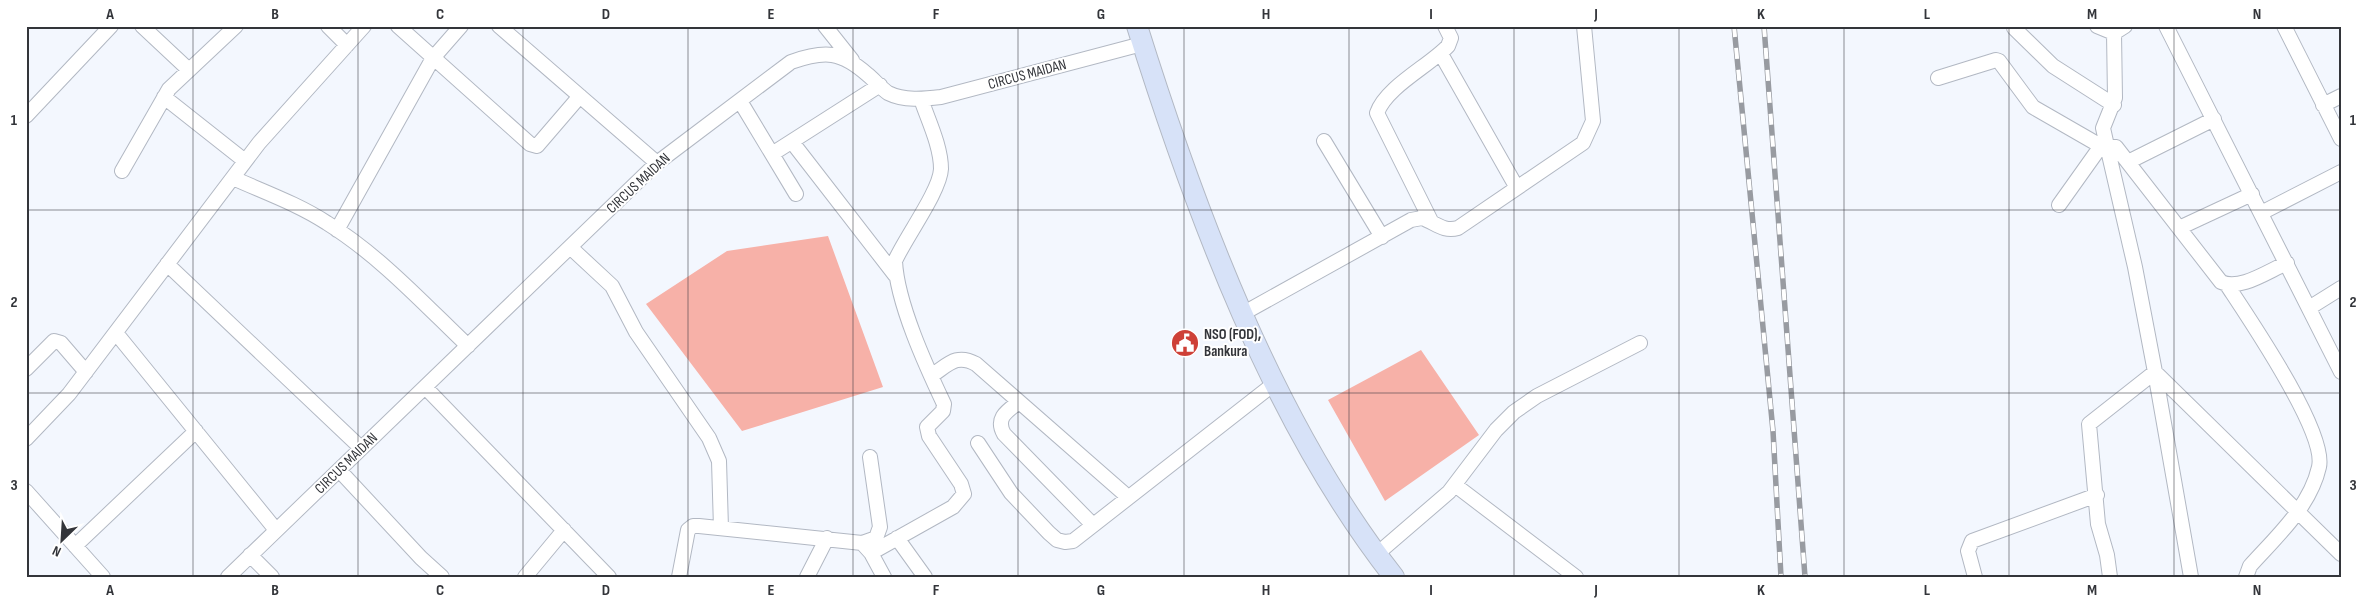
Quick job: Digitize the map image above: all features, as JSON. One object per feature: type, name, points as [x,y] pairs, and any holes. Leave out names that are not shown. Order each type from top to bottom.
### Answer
[{"type":"street","points":[[26,116],[111,26]]},
{"type":"street","points":[[122,171],[169,89],[236,26]]},
{"type":"street","points":[[328,26],[347,45]]},
{"type":"street","points":[[26,439],[50,416],[86,372],[245,161],[364,26]]},
{"type":"street","points":[[398,26],[530,144],[537,146],[580,96]]},
{"type":"street","points":[[337,230],[434,58],[461,26]]},
{"type":"street","points":[[825,26],[852,60]]},
{"type":"street","points":[[1431,222],[1377,113],[1379,107],[1399,86],[1441,54],[1448,46],[1451,38],[1445,26]]},
{"type":"street","points":[[1242,314],[1412,220],[1422,218],[1441,228],[1449,230],[1458,228],[1583,143],[1590,132],[1593,121],[1584,26]]},
{"type":"street","points":[[2096,26],[2120,30],[2114,105],[2102,128],[2133,258],[2191,577]]},
{"type":"street","points":[[2166,26],[2341,372]]},
{"type":"street","points":[[2284,26],[2341,139]]},
{"type":"street","points":[[145,27],[189,70]]},
{"type":"street","points":[[504,28],[657,163]]},
{"type":"street","points":[[2014,28],[2053,66],[2114,105]]},
{"type":"street","points":[[1140,35],[1191,184],[1242,314],[1275,383],[1322,470],[1394,577]]},
{"type":"street","name":"CIRCUS MAIDAN","points":[[228,577],[657,163],[791,62],[812,55],[834,54],[852,60],[888,93],[905,98],[921,99],[941,97],[1140,35]]},
{"type":"street","points":[[1441,54],[1517,188]]},
{"type":"street","points":[[1938,78],[1996,60],[1999,61],[2033,107],[2105,147],[2116,147],[2215,277],[2227,285],[2267,345],[2307,421],[2317,447],[2319,467],[2298,512],[2250,566],[2246,577]]},
{"type":"street","points":[[772,154],[880,85]]},
{"type":"street","points":[[2323,104],[2341,96]]},
{"type":"street","points":[[164,97],[245,161]]},
{"type":"street","points":[[679,577],[688,530],[693,526],[827,538],[867,548],[897,538],[954,507],[964,494],[961,484],[929,436],[927,428],[943,411],[944,404],[931,376],[896,275],[895,261],[937,185],[941,170],[939,155],[921,99]]},
{"type":"street","points":[[740,101],[796,194]]},
{"type":"street","points":[[2128,162],[2214,119]]},
{"type":"street","points":[[792,142],[896,275]]},
{"type":"street","points":[[1324,142],[1382,237]]},
{"type":"street","points":[[2059,205],[2105,147]]},
{"type":"street","points":[[2261,213],[2341,172]]},
{"type":"street","points":[[233,178],[294,206],[337,230],[392,273],[468,346]]},
{"type":"street","points":[[2179,228],[2252,194]]},
{"type":"street","points":[[570,247],[602,276],[619,295],[626,316],[636,332],[709,438],[719,461],[721,528]]},
{"type":"street","points":[[167,264],[361,448]]},
{"type":"street","points":[[2227,285],[2239,284],[2287,264]]},
{"type":"street","points":[[2309,308],[2341,288]]},
{"type":"street","points":[[116,333],[276,530]]},
{"type":"street","points":[[26,368],[54,341],[61,343],[86,372]]},
{"type":"street","points":[[1377,554],[1455,485],[1496,430],[1514,412],[1537,396],[1640,343]]},
{"type":"street","points":[[931,376],[958,358],[967,359],[976,364],[1128,497]]},
{"type":"street","points":[[2110,577],[2107,555],[2099,529],[2089,424],[2155,372]]},
{"type":"street","points":[[2155,372],[2341,554]]},
{"type":"street","points":[[978,443],[1011,493],[1057,540],[1065,542],[1073,540],[1093,525],[1275,383]]},
{"type":"street","points":[[425,387],[564,530],[605,575]]},
{"type":"street","points":[[1019,402],[1001,418],[1000,426],[1004,434],[1093,525]]},
{"type":"street","points":[[75,546],[196,431]]},
{"type":"street","points":[[867,548],[876,538],[880,527],[870,457]]},
{"type":"street","points":[[339,470],[421,558],[442,577]]},
{"type":"street","points":[[1455,485],[1576,577]]},
{"type":"street","points":[[26,491],[103,577]]},
{"type":"street","points":[[1975,577],[1968,551],[1972,541],[2097,494]]},
{"type":"street","points":[[525,577],[564,530]]},
{"type":"street","points":[[807,577],[827,538]]},
{"type":"street","points":[[897,538],[925,577]]},
{"type":"street","points":[[867,548],[884,577]]},
{"type":"street","points":[[250,555],[272,577]]},
{"type":"shaded area","points":[[828,236],[883,387],[742,431],[646,304],[727,251]]},
{"type":"shaded area","points":[[1421,350],[1479,435],[1385,501],[1328,400]]},
{"type":"railway","points":[[1734,26],[1773,431],[1781,577]]},
{"type":"railway","points":[[1764,26],[1805,577]]},
{"type":"place","name":"NSO (FOD), Bankura","points":[[1185,343]]}]
